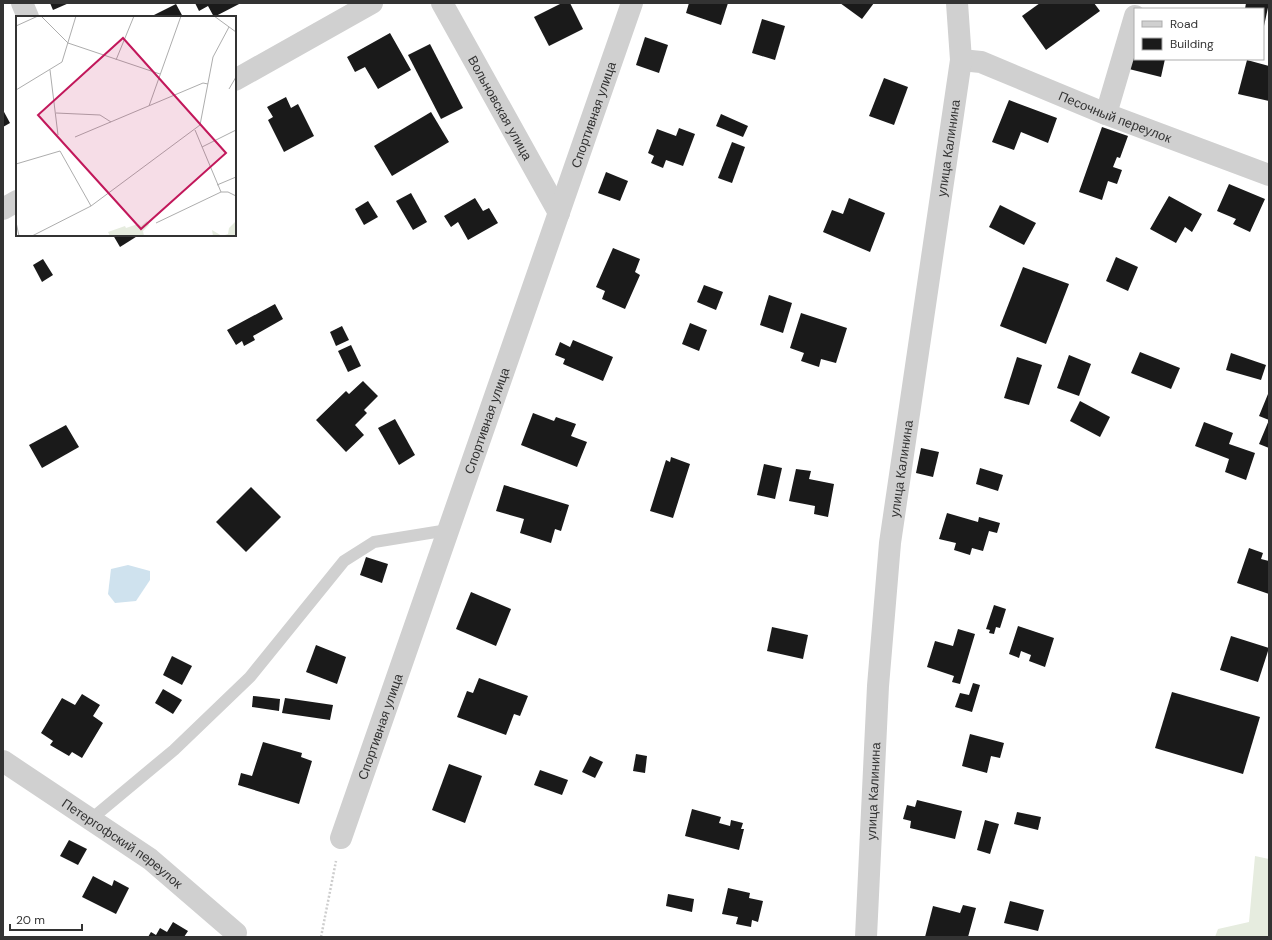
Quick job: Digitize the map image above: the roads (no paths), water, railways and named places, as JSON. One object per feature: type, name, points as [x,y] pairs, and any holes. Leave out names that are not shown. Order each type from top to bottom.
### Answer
[{"type":"street","points":[[22,3],[28,16]]},
{"type":"street","points":[[236,79],[372,3]]},
{"type":"street","name":"Вольновская улица","points":[[442,3],[559,213]]},
{"type":"street","name":"Спортивная улица","points":[[341,838],[632,3]]},
{"type":"street","name":"улица Калинина","points":[[866,937],[878,686],[890,543],[961,60],[957,3]]},
{"type":"street","points":[[1106,114],[1134,19]]},
{"type":"street","name":"Песочный переулок","points":[[961,60],[981,62],[1106,114],[1269,175]]},
{"type":"street","points":[[3,209],[16,202]]},
{"type":"street","name":"Петергофский переулок","points":[[3,760],[150,859],[236,933]]},
{"type":"lane","points":[[90,820],[174,750],[250,677],[344,561],[374,542],[448,530]]},
{"type":"water","points":[[128,565],[150,571],[150,580],[136,601],[115,603],[108,594],[111,569]]}]
